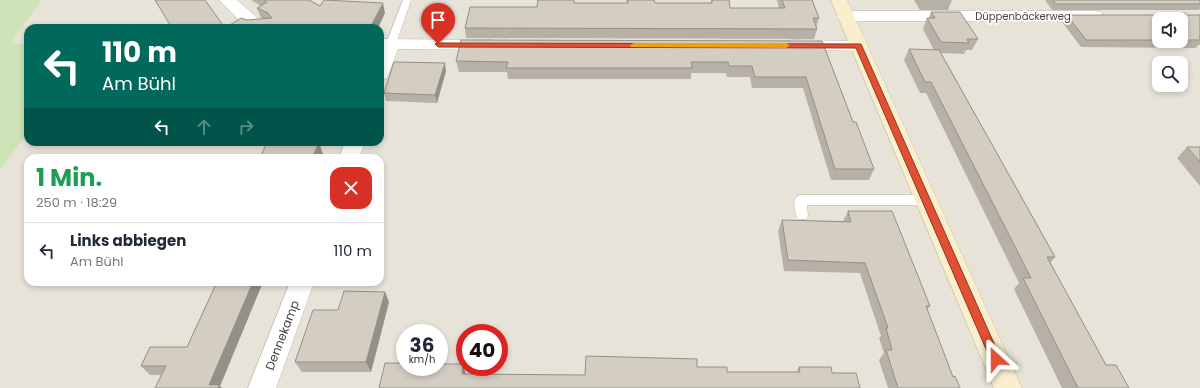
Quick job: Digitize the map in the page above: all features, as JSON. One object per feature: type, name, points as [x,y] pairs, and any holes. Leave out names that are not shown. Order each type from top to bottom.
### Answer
[{"type":"street","points":[[227,0],[251,22],[256,24]]},
{"type":"street","points":[[842,8],[1008,388]]},
{"type":"street","name":"Düppenbäckerweg","points":[[842,8],[1112,16]]},
{"type":"street","points":[[384,54],[386,44],[509,45]]},
{"type":"street","points":[[776,45],[858,46]]},
{"type":"street","name":"Dennekamp","points":[[262,388],[300,286]]},
{"type":"lane","points":[[386,44],[407,0]]},
{"type":"lane","points":[[802,216],[800,200],[926,200]]},
{"type":"shaded area","points":[[42,0],[1200,0],[1200,388],[0,388],[0,170],[24,138],[24,146],[384,146],[384,24],[25,24]]},
{"type":"shaded area","points":[[24,25],[24,44],[11,43]]},
{"type":"green space","points":[[0,0],[42,0],[11,43],[24,44],[24,138],[0,170]]},
{"type":"building","points":[[155,0],[205,0],[222,24],[170,24]]},
{"type":"building","points":[[264,0],[309,0],[320,6],[324,0],[383,3],[372,24],[231,24],[241,18],[247,20],[272,18],[268,13],[257,8],[267,2]]},
{"type":"building","points":[[538,0],[574,0],[574,3],[628,3],[628,0],[654,0],[655,3],[712,3],[712,0],[729,0],[730,8],[785,8],[782,0],[812,0],[819,18],[813,18],[817,29],[465,28],[470,7],[537,7]]},
{"type":"building","points":[[1053,0],[1200,0],[1200,4],[1056,4]]},
{"type":"building","points":[[931,12],[960,12],[978,39],[967,39],[969,43],[941,42],[927,18],[935,18]]},
{"type":"building","points":[[1067,15],[1152,15],[1152,40],[1086,40]]},
{"type":"building","points":[[1188,15],[1200,15],[1200,40],[1188,40]]},
{"type":"building","points":[[461,40],[822,41],[853,122],[856,122],[874,169],[835,169],[806,77],[755,77],[752,66],[729,66],[728,62],[691,62],[692,68],[506,68],[508,62],[456,61]]},
{"type":"building","points":[[909,49],[939,50],[1055,257],[1047,257],[1106,365],[1116,365],[1129,388],[1078,388],[1023,278],[1031,278],[931,82],[925,82]]},
{"type":"building","points":[[394,62],[445,63],[435,95],[384,93]]},
{"type":"building","points":[[265,146],[318,146],[314,154],[262,154]]},
{"type":"building","points":[[1187,147],[1200,147],[1200,162]]},
{"type":"building","points":[[848,211],[892,211],[930,306],[926,306],[953,377],[955,376],[960,388],[898,388],[886,350],[892,350],[886,328],[888,328],[865,263],[788,260],[782,220],[851,222]]},
{"type":"building","points":[[215,286],[251,286],[209,385],[219,385],[218,388],[155,388],[166,366],[141,366],[150,347],[187,347]]},
{"type":"building","points":[[344,291],[385,292],[366,362],[295,362],[313,310],[338,310]]},
{"type":"building","points":[[586,356],[697,359],[697,367],[727,367],[727,372],[800,372],[799,367],[831,367],[832,373],[856,373],[860,388],[379,388],[385,363],[396,363],[396,376],[448,376],[448,364],[456,364],[456,376],[508,376],[508,374],[585,375]]},
{"type":"slow traffic","points":[[634,45],[786,45]]},
{"type":"route","points":[[438,44],[858,46],[996,359]]}]
